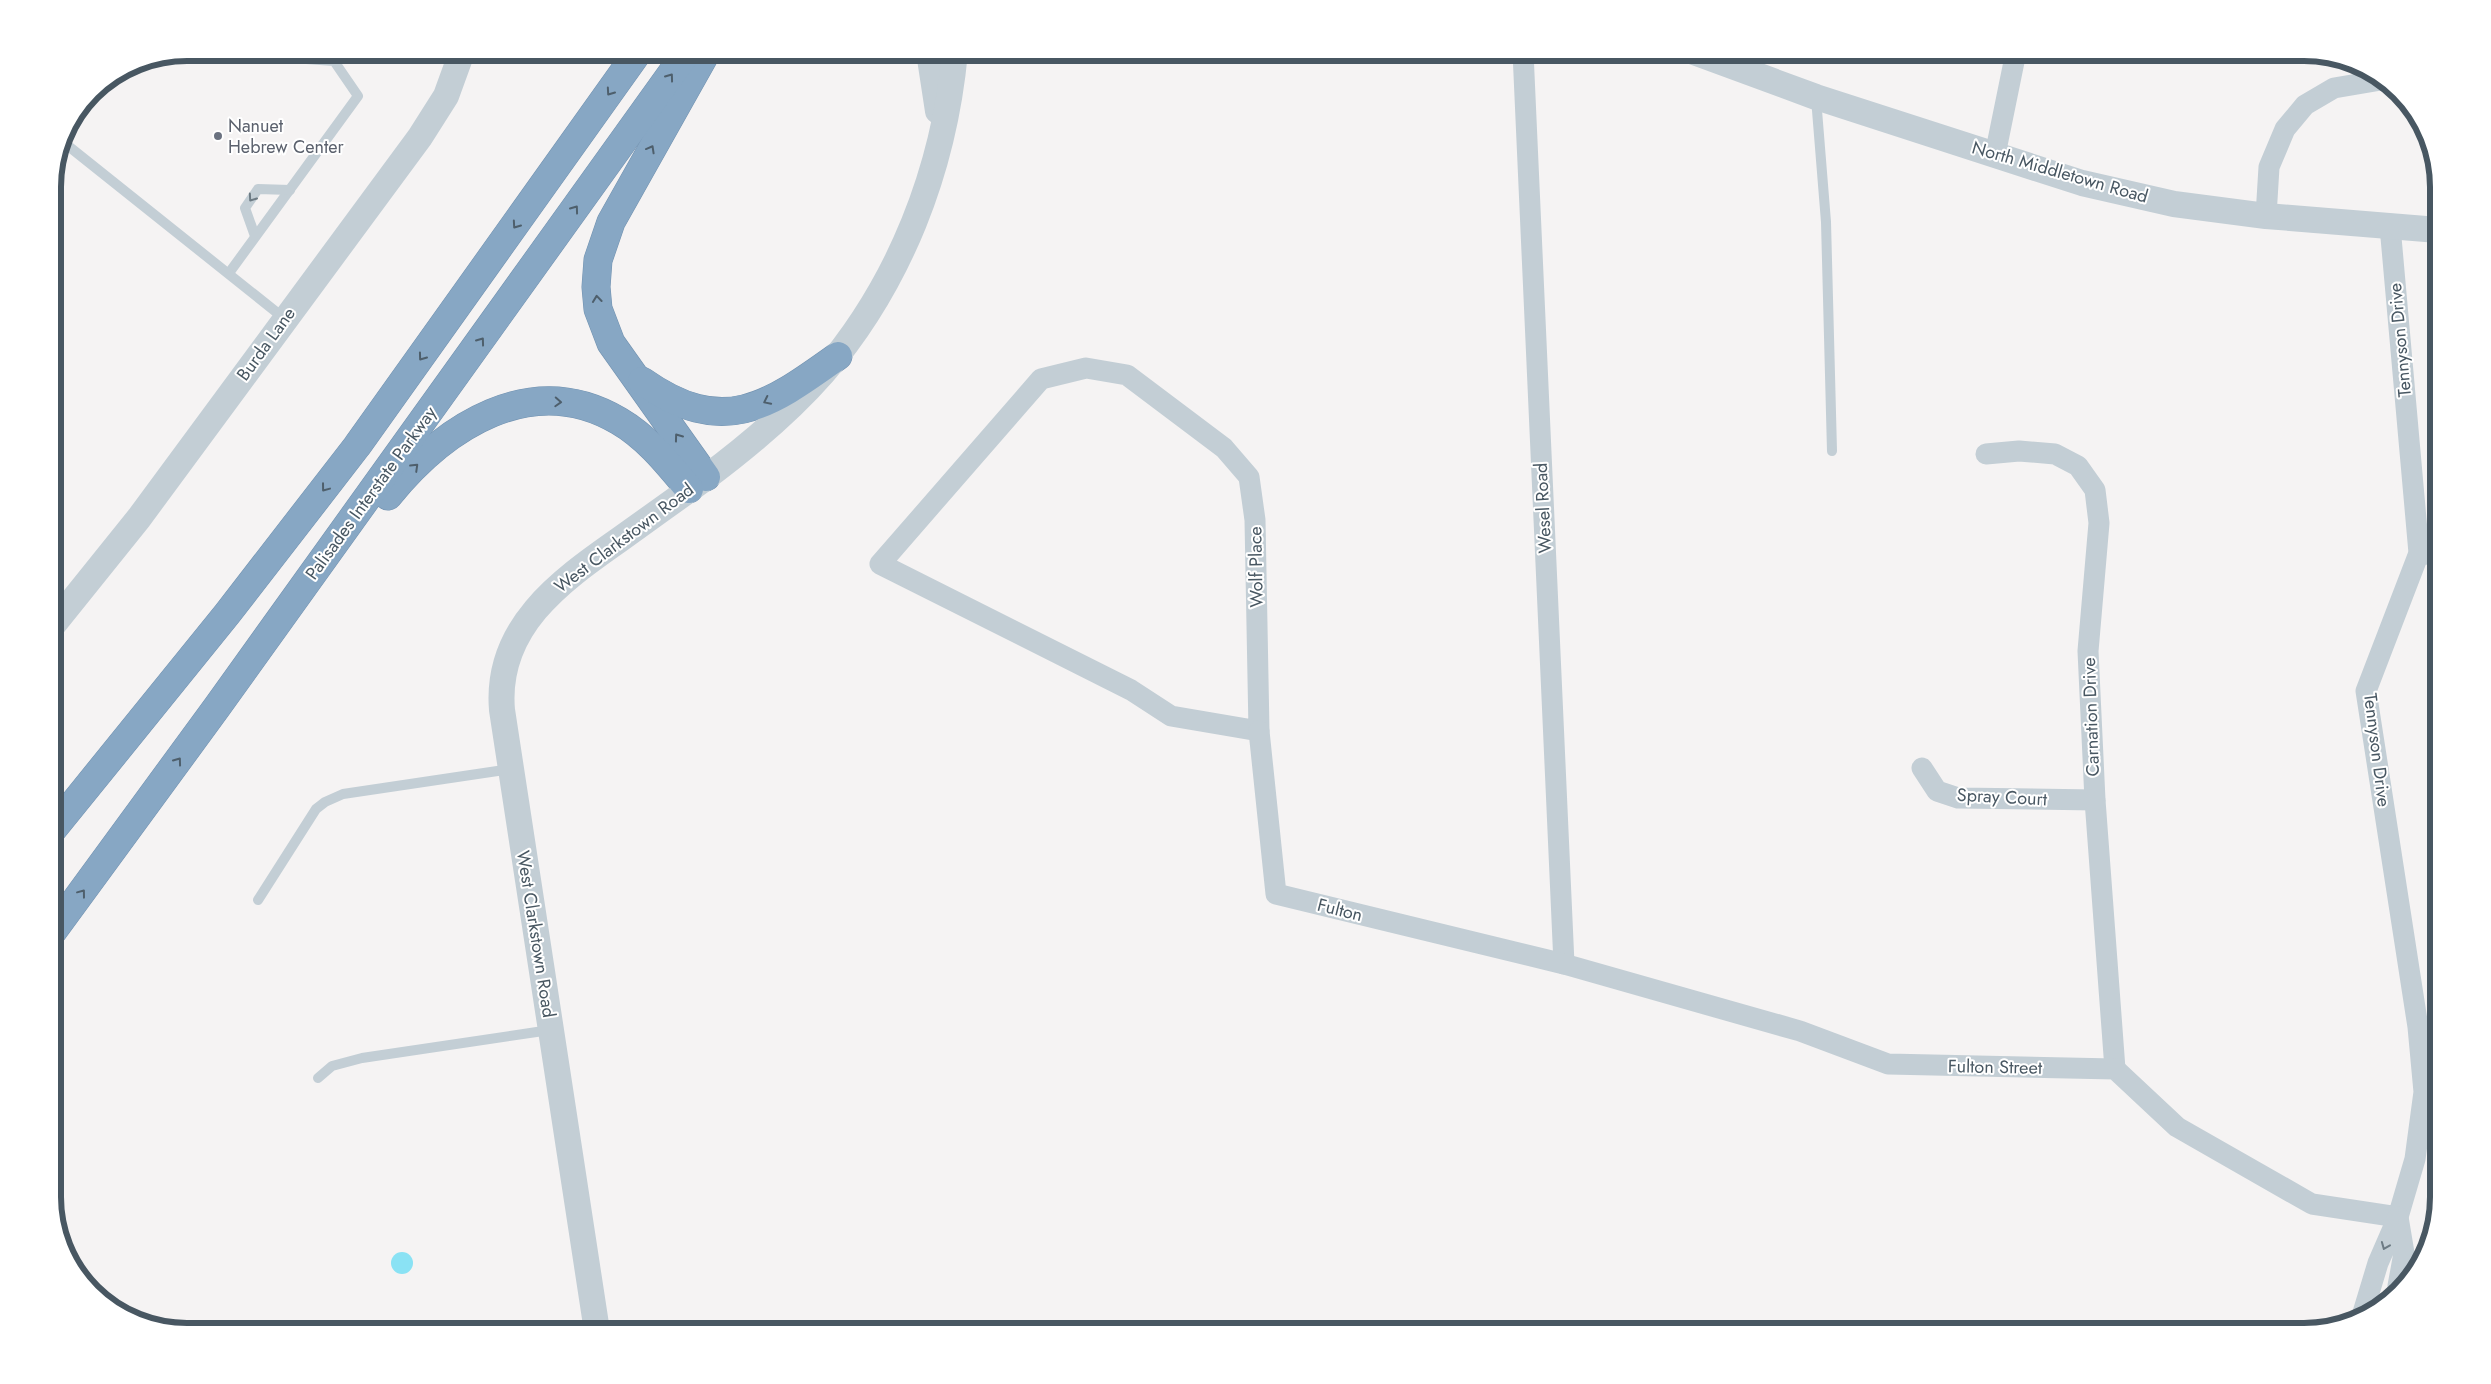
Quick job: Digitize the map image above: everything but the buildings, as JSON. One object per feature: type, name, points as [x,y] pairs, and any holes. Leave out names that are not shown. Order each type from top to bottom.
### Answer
[{"type":"highway","points":[[62,819],[248,587],[357,446],[632,61]]},
{"type":"highway","name":"Palisades Interstate Parkway","points":[[62,920],[218,707],[682,61]]},
{"type":"highway","points":[[698,483],[608,338],[598,309],[596,286],[600,253],[617,211],[701,61]]},
{"type":"highway","points":[[623,362],[640,380],[667,397],[689,406],[722,413],[751,408],[772,399],[838,356]]},
{"type":"highway","points":[[218,707],[404,477],[444,441],[483,415],[506,407],[531,402],[557,402],[588,407],[611,417],[633,430],[663,458],[698,483]]},
{"type":"street","name":"Burda Lane","points":[[62,614],[139,518],[434,116],[454,79],[459,61]]},
{"type":"street","points":[[930,61],[936,94],[940,141]]},
{"type":"street","name":"West Clarkstown Road","points":[[596,1323],[502,710],[502,683],[507,659],[522,628],[544,600],[566,579],[754,440],[788,409],[838,356],[864,320],[890,277],[915,223],[949,106],[954,61]]},
{"type":"street","name":"Wesel Road","points":[[1523,61],[1564,964]]},
{"type":"street","name":"North Middletown Road","points":[[1718,61],[1816,97],[2082,183],[2174,204],[2266,216],[2429,229]]},
{"type":"street","points":[[1995,155],[2014,61]]},
{"type":"street","points":[[2266,216],[2269,167],[2285,128],[2305,105],[2334,88],[2367,78]]},
{"type":"street","name":"Tennyson Drive","points":[[2365,1307],[2381,1256],[2398,1218],[2415,1159],[2424,1092],[2418,1027],[2366,691],[2428,554],[2390,226]]},
{"type":"street","name":"Wolf Place","points":[[1086,368],[1127,375],[1224,448],[1249,477],[1255,520],[1260,731],[1171,716],[1131,690],[880,564],[1041,379],[1086,368]]},
{"type":"street","name":"Carnation Drive","points":[[1986,454],[2019,451],[2055,454],[2078,466],[2095,490],[2099,523],[2088,651],[2095,800],[2115,1069]]},
{"type":"street","name":"Fulton","points":[[1260,731],[1276,894],[1564,964]]},
{"type":"street","name":"Spray Court","points":[[1922,768],[1937,790],[1958,798],[2095,800]]},
{"type":"street","name":"Fulton Street","points":[[1564,964],[1800,1031],[1888,1064],[2115,1069]]},
{"type":"street","points":[[2115,1069],[2177,1127],[2312,1204],[2398,1218]]},
{"type":"street","name":"Tennyson Drive","points":[[2398,1218],[2404,1253],[2399,1278]]},
{"type":"lane","points":[[229,272],[358,96],[334,61]]},
{"type":"lane","points":[[1816,97],[1826,222],[1832,452]]},
{"type":"lane","points":[[69,146],[229,272],[285,319]]},
{"type":"lane","points":[[255,236],[245,208],[258,189],[290,190]]},
{"type":"lane","points":[[258,900],[316,809],[325,802],[343,794],[511,769]]},
{"type":"lane","points":[[318,1078],[332,1066],[362,1058],[551,1030]]},
{"type":"water","points":[[402,1252],[410,1255],[413,1263],[410,1271],[402,1274],[394,1271],[391,1263],[394,1255]]},
{"type":"place","name":"Nanuet Hebrew Center","points":[[218,136]]}]
